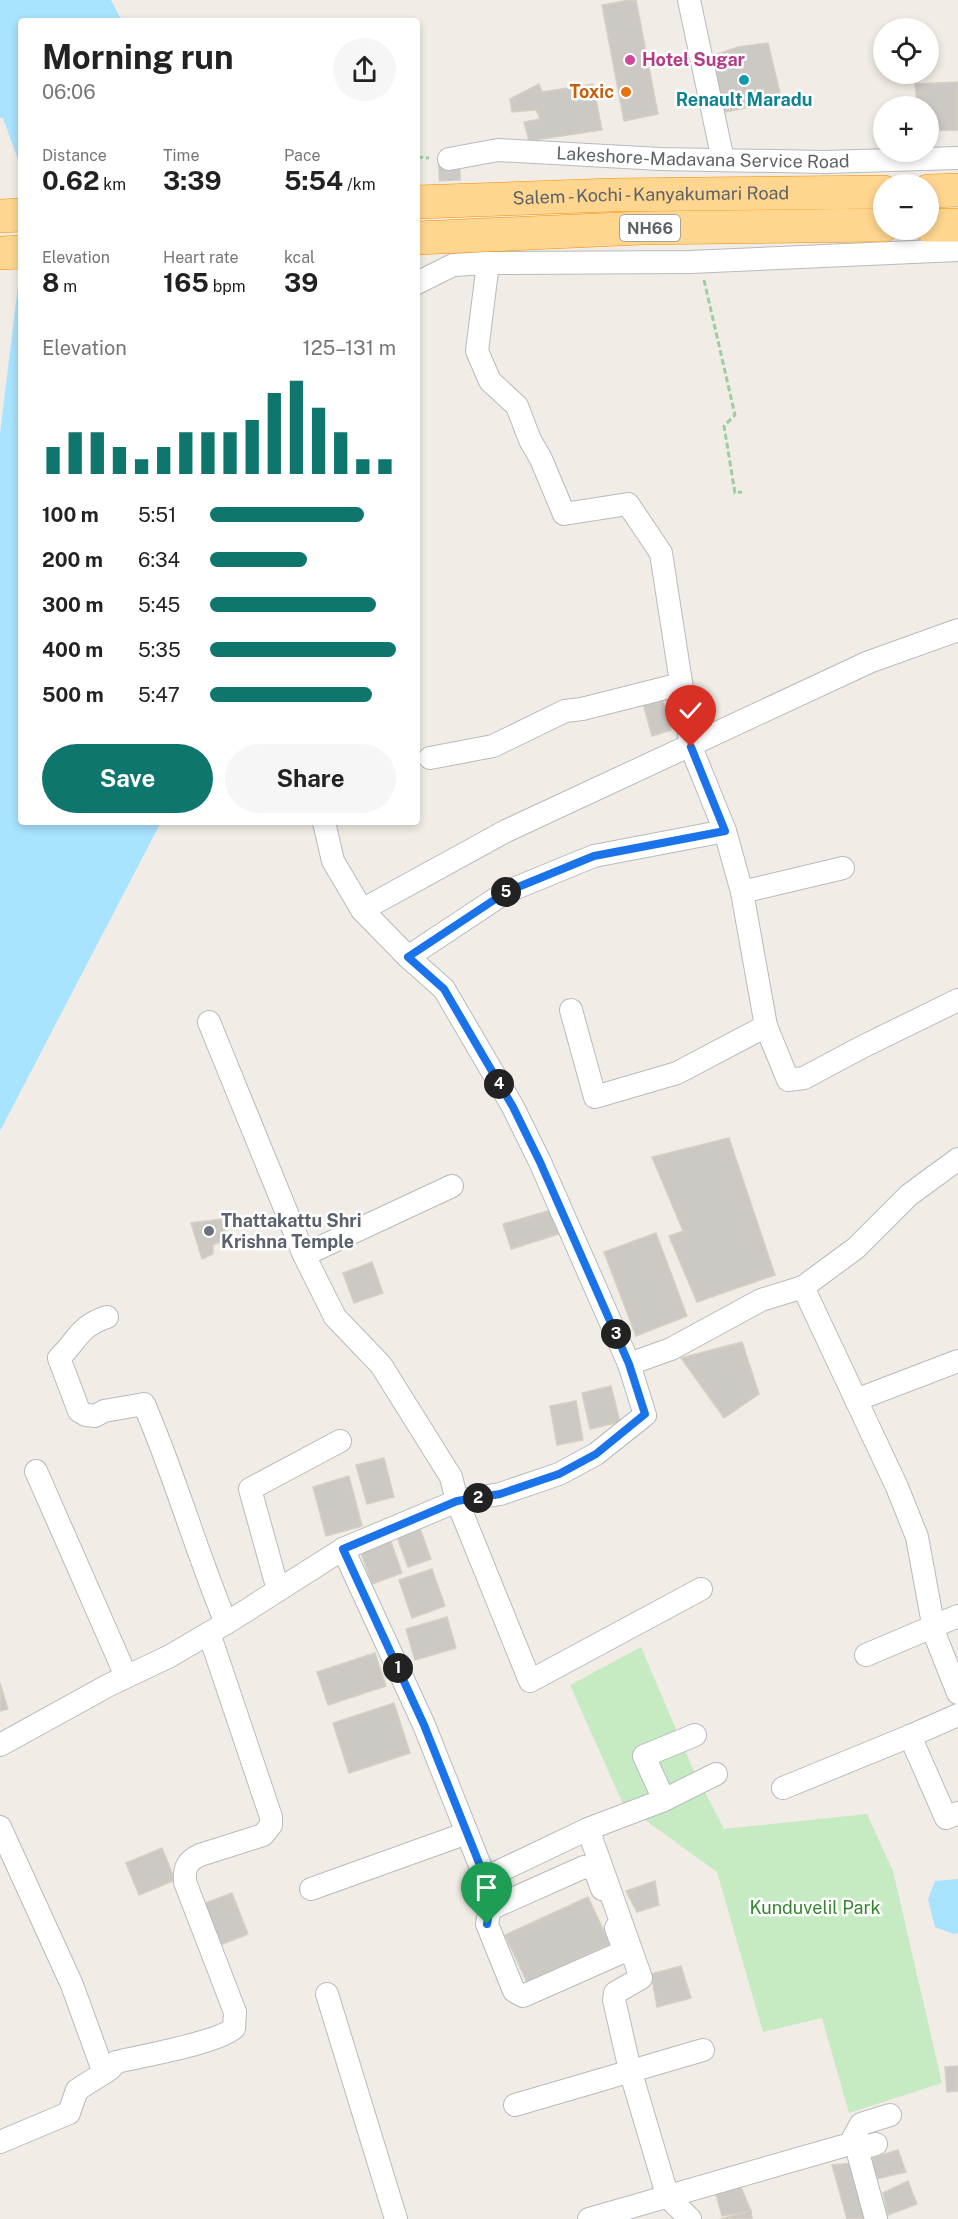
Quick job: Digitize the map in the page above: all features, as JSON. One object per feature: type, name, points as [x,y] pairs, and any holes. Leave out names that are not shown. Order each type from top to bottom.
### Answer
[{"type":"highway","points":[[939,191],[958,190]]},
{"type":"highway","name":"Salem - Kochi - Kanyakumari Road","points":[[420,202],[612,195],[873,192]]},
{"type":"highway","points":[[0,216],[18,215]]},
{"type":"highway","name":"Salem - Kochi - Kanyakumari Road","points":[[420,238],[642,228],[873,225]]},
{"type":"highway","points":[[939,225],[958,225]]},
{"type":"highway","points":[[0,253],[18,252]]},
{"type":"street","points":[[689,0],[723,160]]},
{"type":"street","name":"Lakeshore-Madavana Service Road","points":[[448,159],[498,150],[825,162],[958,158]]},
{"type":"street","points":[[420,282],[453,265],[700,261],[958,250]]},
{"type":"street","points":[[488,263],[477,351],[490,381],[517,406],[564,514],[628,504],[661,553],[691,747],[725,831],[742,892],[766,1026],[788,1080],[804,1078],[958,1000]]},
{"type":"street","points":[[362,910],[506,831],[691,747],[869,662],[958,630]]},
{"type":"street","points":[[430,758],[493,746],[565,711],[582,710],[681,684]]},
{"type":"street","points":[[0,1745],[126,1676],[170,1656],[343,1549],[457,1501],[500,1494],[559,1474],[596,1454],[645,1414],[629,1364],[540,1162],[513,1107],[444,989],[408,957],[362,910],[333,861],[325,825]]},
{"type":"street","points":[[408,957],[506,892],[594,856],[725,831]]},
{"type":"street","points":[[742,892],[843,868]]},
{"type":"street","points":[[571,1010],[595,1097],[677,1073],[766,1026]]},
{"type":"street","points":[[209,1022],[304,1255],[335,1317],[381,1365],[451,1477],[457,1501],[530,1681],[701,1588]]},
{"type":"street","points":[[629,1364],[671,1349],[761,1300],[803,1287],[856,1248],[909,1196],[958,1160]]},
{"type":"street","points":[[304,1255],[452,1186]]},
{"type":"street","points":[[803,1287],[897,1487],[917,1537],[940,1652],[958,1693]]},
{"type":"street","points":[[0,2142],[69,2113],[77,2090],[104,2073],[116,2062],[210,2040],[228,2034],[234,2028],[235,2012],[185,1882],[184,1872],[192,1859],[263,1835],[271,1825],[271,1816],[217,1628],[205,1572],[161,1444],[144,1404],[95,1416],[86,1416],[79,1411],[59,1358],[69,1349],[82,1330],[95,1321],[107,1317]]},
{"type":"street","points":[[856,1400],[958,1361]]},
{"type":"street","points":[[278,1590],[250,1489],[340,1441]]},
{"type":"street","points":[[36,1471],[126,1676]]},
{"type":"street","points":[[343,1549],[424,1725],[485,1878],[492,1898],[487,1924],[514,1991],[523,1996],[618,1954],[623,1947],[595,1870],[584,1867],[490,1909]]},
{"type":"street","points":[[866,1655],[958,1616]]},
{"type":"street","points":[[783,1788],[958,1715]]},
{"type":"street","points":[[663,1800],[644,1756],[695,1735]]},
{"type":"street","points":[[910,1736],[946,1818],[958,1813]]},
{"type":"street","points":[[485,1878],[588,1829],[663,1800],[716,1774]]},
{"type":"street","points":[[0,1827],[72,1985],[104,2073]]},
{"type":"street","points":[[588,1829],[641,1978],[615,1993],[614,2000],[630,2070],[669,2195],[690,2219]]},
{"type":"street","points":[[310,1889],[466,1833]]},
{"type":"street","points":[[327,1994],[396,2219]]},
{"type":"street","points":[[515,2105],[703,2050]]},
{"type":"street","points":[[589,2219],[850,2144],[861,2124],[890,2115]]},
{"type":"street","points":[[876,2144],[857,2149],[876,2219]]},
{"type":"path","points":[[700,261],[735,415],[724,426],[735,493],[742,492]]},
{"type":"green space","name":"Kunduvelil Park","points":[[641,1647],[693,1769],[724,1829],[867,1814],[893,1871],[942,2083],[849,2113],[822,2018],[763,2032],[717,1872],[623,1804],[570,1685]]},
{"type":"water","points":[[0,0],[111,0],[120,18],[18,18],[18,160],[3,118],[0,118]]},
{"type":"water","points":[[18,286],[18,825],[159,825],[0,1131],[0,434]]},
{"type":"water","points":[[958,1879],[958,1933],[954,1934],[935,1927],[928,1899],[935,1881]]},
{"type":"building","name":"Hotel Sugar","points":[[636,0],[658,114],[624,121],[602,5]]},
{"type":"building","name":"Renault Maradu","points":[[768,43],[782,101],[720,113],[706,58],[738,47]]},
{"type":"building","points":[[958,82],[958,130],[939,131],[939,96],[916,96],[915,84]]},
{"type":"building","points":[[539,84],[542,92],[593,84],[602,130],[529,141],[524,122],[540,119],[536,110],[512,112],[510,99]]},
{"type":"building","points":[[661,695],[671,730],[652,736],[642,700]]},
{"type":"building","points":[[729,1138],[775,1275],[697,1302],[669,1236],[683,1231],[652,1157]]},
{"type":"building","points":[[555,1209],[562,1233],[511,1249],[503,1224]]},
{"type":"building","name":"Thattakattu Shri Krishna Temple","points":[[221,1219],[227,1239],[213,1245],[213,1254],[202,1259],[191,1223]]},
{"type":"building","points":[[656,1233],[687,1316],[636,1336],[604,1252]]},
{"type":"building","points":[[372,1262],[383,1293],[354,1303],[343,1273]]},
{"type":"building","points":[[742,1342],[759,1394],[724,1418],[681,1358]]},
{"type":"building","points":[[611,1386],[620,1422],[590,1429],[582,1393]]},
{"type":"building","points":[[576,1401],[583,1440],[557,1445],[550,1406]]},
{"type":"building","points":[[384,1458],[394,1497],[367,1504],[356,1465]]},
{"type":"building","points":[[349,1476],[362,1526],[326,1536],[313,1487]]},
{"type":"building","points":[[419,1526],[431,1559],[408,1567],[396,1534]]},
{"type":"building","points":[[390,1539],[402,1573],[372,1584],[360,1550]]},
{"type":"building","points":[[432,1569],[445,1606],[412,1618],[399,1580]]},
{"type":"building","points":[[447,1617],[456,1648],[415,1660],[406,1629]]},
{"type":"building","points":[[375,1653],[386,1686],[328,1705],[317,1672]]},
{"type":"building","points":[[0,1683],[8,1709],[0,1711]]},
{"type":"building","points":[[394,1703],[410,1753],[349,1773],[333,1723]]},
{"type":"building","points":[[162,1848],[175,1880],[139,1895],[126,1863]]},
{"type":"building","points":[[655,1881],[659,1905],[637,1912],[626,1891]]},
{"type":"building","points":[[232,1893],[248,1934],[215,1947],[200,1905]]},
{"type":"building","points":[[588,1897],[610,1944],[527,1982],[505,1935]]},
{"type":"building","points":[[681,1966],[691,1998],[657,2007],[651,1974]]},
{"type":"building","points":[[958,2066],[958,2091],[947,2092],[945,2067]]},
{"type":"building","points":[[898,2150],[906,2172],[876,2179],[872,2158]]},
{"type":"building","points":[[854,2163],[872,2219],[847,2219],[832,2165]]},
{"type":"building","points":[[908,2181],[917,2204],[888,2215],[883,2193]]},
{"type":"building","points":[[741,2187],[751,2211],[722,2216],[714,2188]]},
{"type":"building","points":[[751,2211],[752,2219],[720,2219]]},
{"type":"tunnel","points":[[449,159],[453,265]]},
{"type":"place","name":"Hotel Sugar","points":[[630,60]]},
{"type":"place","name":"Renault Maradu","points":[[744,80]]},
{"type":"place","name":"Toxic","points":[[626,92]]},
{"type":"place","name":"Thattakattu Shri Krishna Temple","points":[[209,1231]]},
{"type":"route","points":[[487,1924],[492,1898],[485,1878],[424,1725],[343,1549],[457,1501],[500,1494],[559,1474],[596,1454],[645,1414],[629,1364],[540,1162],[513,1107],[444,989],[408,957],[506,892],[594,856],[725,831],[691,747]]}]
